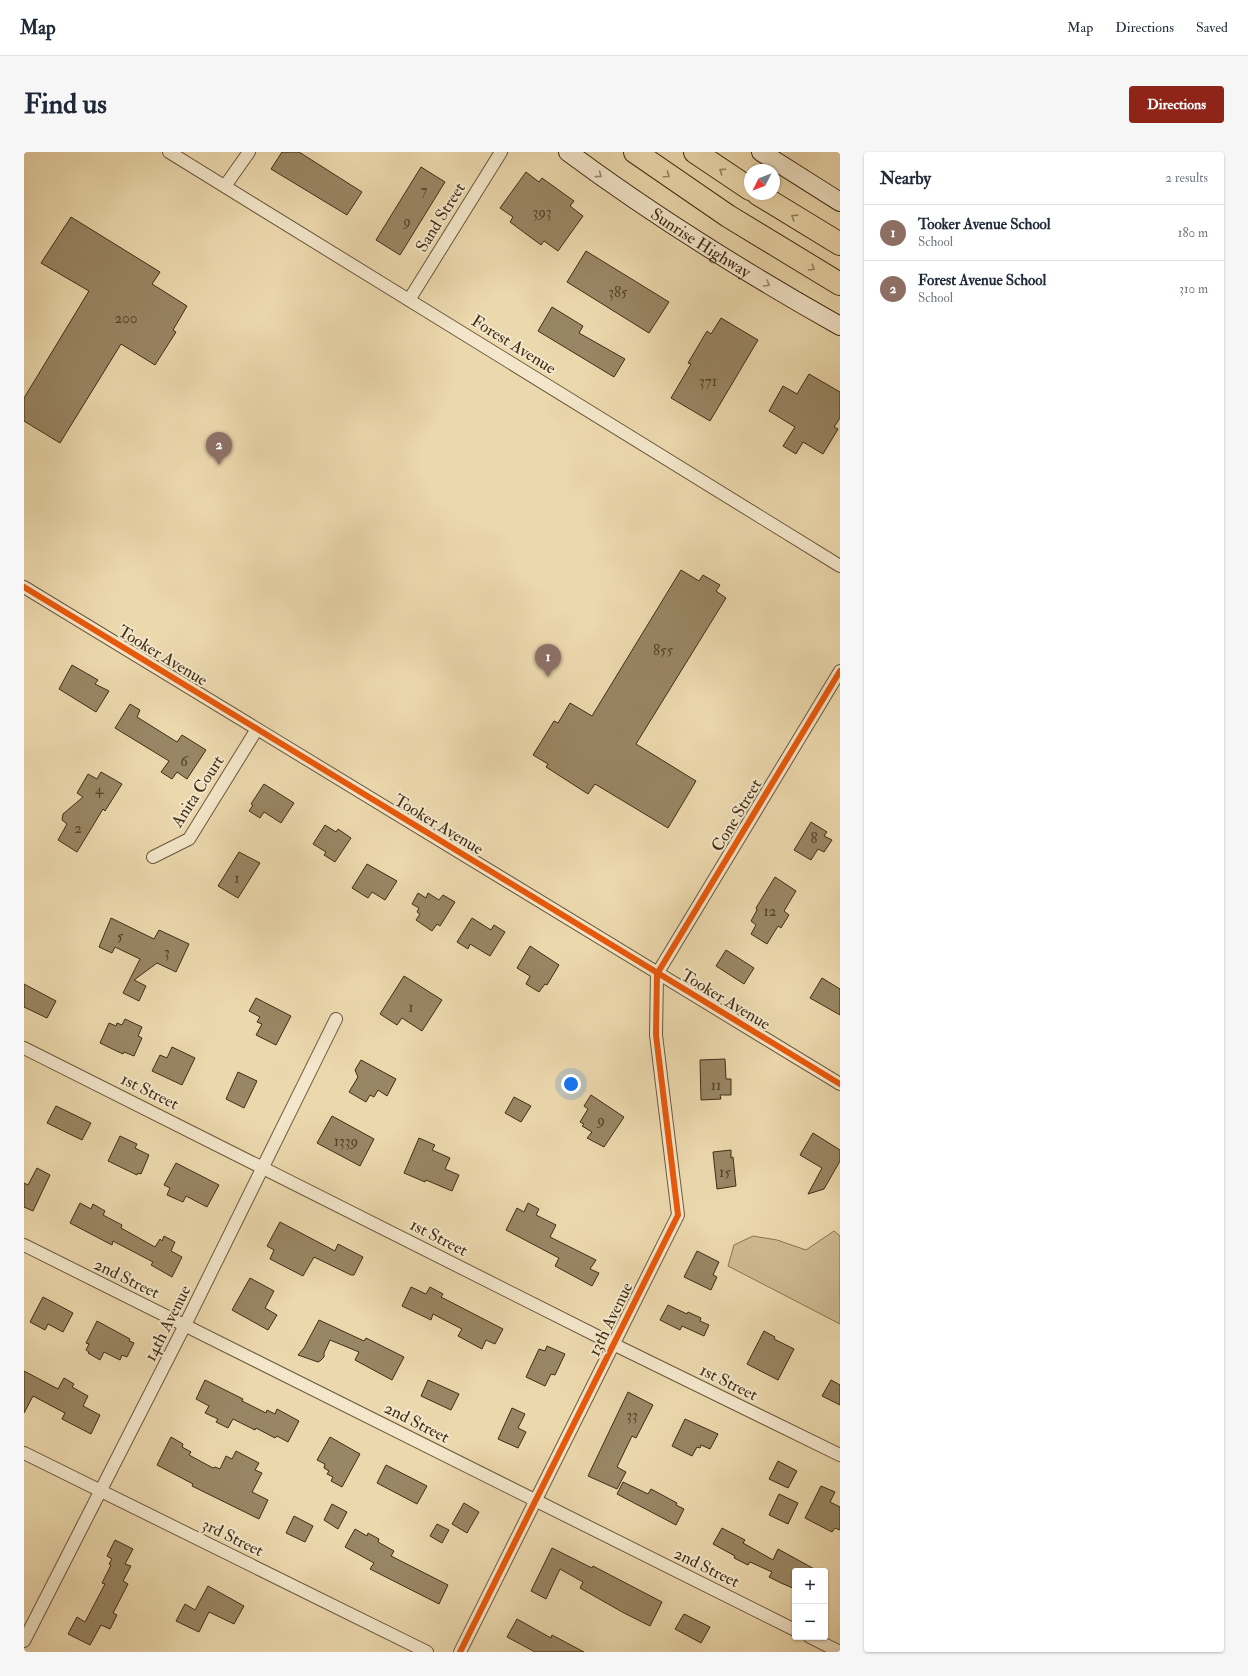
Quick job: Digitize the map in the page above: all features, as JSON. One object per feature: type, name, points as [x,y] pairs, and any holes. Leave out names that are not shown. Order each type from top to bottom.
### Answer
[{"type":"highway","points":[[635,152],[734,220],[840,284]]},
{"type":"highway","points":[[695,152],[744,185]]},
{"type":"highway","points":[[768,200],[840,244]]},
{"type":"main road","name":"Sunrise Highway","points":[[568,152],[626,195],[689,236],[733,264],[840,326]]},
{"type":"main road","points":[[761,152],[840,202]]},
{"type":"street","name":"Forest Avenue","points":[[169,152],[840,566]]},
{"type":"street","points":[[225,186],[249,152]]},
{"type":"street","name":"Sand Street","points":[[409,300],[500,152]]},
{"type":"street","name":"Tooker Avenue","points":[[24,587],[657,974],[840,1084]]},
{"type":"street","name":"Cone Street","points":[[657,974],[840,671]]},
{"type":"street","name":"Anita Court","points":[[153,857],[189,838],[257,729]]},
{"type":"street","name":"13th Avenue","points":[[460,1652],[678,1215],[656,1035],[657,974]]},
{"type":"street","name":"14th Avenue","points":[[24,1641],[185,1325],[336,1019]]},
{"type":"street","name":"1st Street","points":[[24,1048],[264,1167],[614,1344],[840,1455]]},
{"type":"street","name":"2nd Street","points":[[24,1245],[792,1629]]},
{"type":"street","name":"3rd Street","points":[[24,1453],[427,1652]]},
{"type":"street","points":[[816,1640],[840,1652]]},
{"type":"shaded area","points":[[834,1231],[840,1236],[840,1324],[728,1266],[734,1245],[753,1236],[777,1240],[806,1250]]},
{"type":"building","points":[[282,152],[299,152],[362,192],[347,215],[271,169]]},
{"type":"building","points":[[421,167],[445,182],[400,255],[376,240]]},
{"type":"building","points":[[526,172],[539,182],[542,178],[574,201],[570,206],[583,216],[558,251],[544,241],[541,245],[510,222],[513,217],[500,208]]},
{"type":"building","points":[[71,217],[160,272],[152,284],[187,306],[173,330],[176,332],[155,365],[121,344],[60,443],[24,421],[24,398],[89,291],[41,263]]},
{"type":"building","points":[[586,251],[669,302],[649,333],[567,282]]},
{"type":"building","points":[[552,307],[583,326],[579,333],[625,359],[614,377],[538,331]]},
{"type":"building","points":[[721,318],[758,340],[710,421],[671,398],[691,364],[688,363],[707,331],[711,334]]},
{"type":"building","points":[[809,374],[840,392],[840,418],[834,427],[838,429],[823,454],[803,442],[796,454],[783,446],[795,427],[769,411],[783,386],[797,394]]},
{"type":"building","points":[[681,570],[699,581],[703,575],[720,585],[716,591],[726,598],[636,744],[696,781],[668,828],[595,784],[588,794],[546,767],[548,764],[533,755],[554,721],[558,723],[570,703],[592,716]]},
{"type":"building","points":[[72,665],[98,680],[95,684],[109,691],[96,712],[59,689]]},
{"type":"building","points":[[130,704],[140,710],[137,717],[177,742],[182,735],[206,750],[187,779],[177,772],[172,779],[161,772],[169,761],[115,728]]},
{"type":"building","points":[[101,772],[122,784],[105,811],[103,809],[77,852],[58,840],[67,824],[62,820],[63,814],[83,797],[77,793],[88,774],[97,779]]},
{"type":"building","points":[[264,784],[294,803],[281,823],[264,812],[260,818],[249,811],[253,805],[251,804]]},
{"type":"building","points":[[811,822],[827,832],[824,836],[832,840],[824,852],[818,849],[811,860],[794,850]]},
{"type":"building","points":[[325,825],[336,832],[338,829],[351,838],[335,862],[324,855],[326,852],[313,844]]},
{"type":"building","points":[[239,852],[260,863],[238,898],[218,886]]},
{"type":"building","points":[[367,864],[397,881],[385,900],[372,892],[368,898],[352,888]]},
{"type":"building","points":[[775,877],[796,891],[784,911],[789,915],[781,928],[778,926],[767,944],[751,934],[756,925],[751,921],[757,910],[756,908]]},
{"type":"building","points":[[418,893],[426,898],[428,893],[439,900],[443,895],[455,902],[440,926],[437,924],[432,931],[416,920],[420,914],[417,912],[419,908],[412,904]]},
{"type":"building","points":[[111,918],[154,939],[159,930],[189,944],[176,972],[157,963],[134,980],[146,986],[139,1001],[123,993],[140,959],[115,947],[112,953],[99,947]]},
{"type":"building","points":[[472,918],[491,930],[494,925],[505,932],[490,956],[470,944],[468,949],[457,942]]},
{"type":"building","points":[[530,946],[559,965],[547,985],[545,984],[539,992],[526,984],[530,976],[517,968]]},
{"type":"building","points":[[726,950],[754,968],[744,984],[716,966]]},
{"type":"building","points":[[404,976],[442,1000],[422,1031],[402,1018],[397,1025],[380,1014]]},
{"type":"building","points":[[822,978],[840,989],[840,1015],[810,998]]},
{"type":"building","points":[[24,984],[56,1001],[47,1018],[24,1007]]},
{"type":"building","points":[[256,998],[291,1016],[276,1045],[256,1035],[262,1024],[257,1022],[260,1017],[249,1011]]},
{"type":"building","points":[[125,1019],[142,1027],[138,1036],[142,1038],[134,1056],[124,1052],[123,1054],[100,1043],[109,1023],[116,1026],[117,1023],[122,1025]]},
{"type":"building","points":[[172,1047],[195,1058],[182,1085],[152,1071],[160,1055],[167,1058]]},
{"type":"building","points":[[725,1059],[726,1079],[731,1079],[731,1095],[720,1095],[721,1099],[701,1100],[700,1060]]},
{"type":"building","points":[[361,1060],[396,1079],[387,1096],[378,1090],[374,1097],[370,1095],[366,1102],[349,1092],[358,1077],[355,1070]]},
{"type":"building","points":[[238,1072],[257,1081],[244,1108],[226,1099]]},
{"type":"building","points":[[591,1095],[624,1117],[604,1147],[587,1138],[592,1132],[582,1126],[584,1124],[580,1122],[588,1109],[584,1106]]},
{"type":"building","points":[[514,1097],[531,1106],[521,1122],[505,1113]]},
{"type":"building","points":[[56,1106],[91,1123],[82,1140],[47,1123]]},
{"type":"building","points":[[332,1116],[374,1139],[360,1166],[317,1143]]},
{"type":"building","points":[[813,1133],[840,1150],[840,1161],[824,1189],[808,1194],[822,1168],[800,1155]]},
{"type":"building","points":[[120,1136],[137,1144],[135,1148],[149,1155],[141,1174],[138,1173],[137,1175],[108,1161]]},
{"type":"building","points":[[419,1138],[435,1145],[432,1150],[450,1158],[445,1169],[459,1175],[452,1191],[404,1173]]},
{"type":"building","points":[[731,1150],[736,1186],[717,1189],[713,1152]]},
{"type":"building","points":[[176,1163],[219,1185],[207,1207],[186,1196],[183,1202],[167,1195],[170,1188],[164,1185]]},
{"type":"building","points":[[37,1168],[50,1175],[33,1211],[24,1207],[24,1183],[28,1185]]},
{"type":"building","points":[[80,1203],[91,1209],[93,1204],[105,1211],[103,1215],[122,1225],[121,1228],[155,1247],[160,1239],[162,1241],[164,1236],[175,1242],[171,1251],[182,1257],[172,1277],[151,1265],[153,1262],[113,1241],[112,1245],[70,1223]]},
{"type":"building","points":[[528,1203],[539,1209],[536,1215],[556,1225],[550,1237],[596,1260],[590,1269],[599,1273],[592,1286],[555,1266],[559,1258],[506,1230],[517,1208],[524,1212]]},
{"type":"building","points":[[280,1222],[335,1251],[338,1244],[363,1257],[354,1275],[351,1275],[314,1257],[303,1276],[270,1259],[274,1250],[267,1246]]},
{"type":"building","points":[[697,1251],[719,1262],[713,1275],[717,1277],[711,1290],[684,1277]]},
{"type":"building","points":[[250,1278],[274,1291],[265,1308],[277,1315],[268,1330],[232,1310]]},
{"type":"building","points":[[411,1287],[426,1294],[430,1287],[443,1294],[441,1297],[503,1329],[495,1344],[486,1340],[482,1349],[458,1336],[462,1329],[433,1314],[431,1320],[402,1306]]},
{"type":"building","points":[[43,1297],[73,1313],[63,1332],[48,1324],[45,1330],[30,1322]]},
{"type":"building","points":[[668,1305],[687,1314],[688,1312],[701,1318],[700,1321],[709,1325],[704,1336],[682,1326],[680,1330],[660,1320]]},
{"type":"building","points":[[319,1320],[364,1341],[366,1338],[404,1357],[392,1380],[355,1360],[359,1352],[330,1340],[324,1353],[324,1357],[318,1362],[298,1355],[304,1348]]},
{"type":"building","points":[[97,1321],[130,1339],[129,1341],[134,1343],[127,1357],[122,1355],[120,1360],[104,1352],[100,1360],[88,1353],[89,1352],[86,1350],[89,1344],[86,1343]]},
{"type":"building","points":[[764,1331],[775,1337],[774,1339],[794,1349],[778,1380],[747,1364]]},
{"type":"building","points":[[547,1346],[565,1354],[555,1375],[551,1374],[545,1386],[526,1377],[539,1349],[545,1351]]},
{"type":"building","points":[[24,1371],[58,1389],[64,1378],[74,1384],[72,1387],[88,1396],[83,1406],[100,1415],[91,1434],[62,1419],[65,1413],[33,1396],[24,1413]]},
{"type":"building","points":[[205,1380],[243,1399],[242,1401],[266,1413],[267,1410],[275,1414],[277,1409],[299,1421],[288,1442],[277,1436],[275,1438],[256,1428],[255,1430],[233,1419],[228,1428],[216,1422],[218,1419],[205,1413],[209,1406],[196,1399]]},
{"type":"building","points":[[428,1380],[459,1394],[451,1410],[421,1396]]},
{"type":"building","points":[[831,1380],[840,1385],[840,1405],[822,1396]]},
{"type":"building","points":[[628,1392],[653,1405],[636,1438],[632,1436],[617,1467],[626,1472],[617,1489],[588,1476]]},
{"type":"building","points":[[512,1408],[525,1414],[518,1428],[526,1432],[518,1448],[498,1439]]},
{"type":"building","points":[[685,1419],[718,1434],[710,1449],[701,1445],[700,1448],[697,1447],[692,1456],[672,1446]]},
{"type":"building","points":[[171,1437],[183,1444],[182,1447],[191,1452],[189,1455],[213,1468],[215,1467],[220,1469],[226,1456],[232,1459],[236,1451],[259,1463],[255,1470],[262,1473],[252,1492],[268,1500],[259,1519],[192,1486],[193,1484],[157,1465]]},
{"type":"building","points":[[330,1437],[360,1454],[342,1487],[331,1481],[333,1477],[327,1474],[329,1471],[324,1468],[325,1464],[317,1460]]},
{"type":"building","points":[[778,1461],[797,1471],[788,1488],[769,1479]]},
{"type":"building","points":[[386,1465],[427,1486],[417,1504],[377,1483]]},
{"type":"building","points":[[623,1482],[648,1494],[651,1489],[677,1503],[676,1505],[684,1509],[676,1525],[617,1494]]},
{"type":"building","points":[[821,1486],[835,1492],[830,1502],[840,1507],[840,1530],[835,1528],[832,1532],[805,1518]]},
{"type":"building","points":[[779,1494],[798,1503],[788,1524],[769,1515]]},
{"type":"building","points":[[464,1503],[479,1512],[467,1533],[452,1524]]},
{"type":"building","points":[[332,1504],[347,1512],[338,1529],[324,1520]]},
{"type":"building","points":[[294,1516],[313,1526],[305,1542],[286,1533]]},
{"type":"building","points":[[437,1524],[449,1530],[442,1543],[430,1536]]},
{"type":"building","points":[[722,1528],[745,1540],[743,1543],[773,1560],[778,1549],[813,1568],[792,1568],[792,1588],[769,1577],[772,1572],[750,1562],[748,1565],[734,1558],[735,1556],[713,1544]]},
{"type":"building","points":[[355,1529],[367,1536],[368,1533],[379,1539],[378,1542],[394,1551],[391,1556],[448,1585],[439,1604],[370,1569],[374,1563],[345,1547]]},
{"type":"building","points":[[115,1540],[133,1549],[125,1564],[131,1566],[123,1581],[128,1584],[113,1613],[117,1615],[110,1629],[101,1625],[90,1645],[68,1634],[77,1617],[85,1622],[105,1584],[102,1583],[111,1565],[109,1564],[112,1559],[107,1556]]},
{"type":"building","points":[[552,1548],[592,1568],[593,1566],[662,1602],[650,1626],[580,1588],[583,1582],[560,1569],[546,1599],[531,1591]]},
{"type":"building","points":[[208,1586],[244,1606],[234,1624],[209,1612],[199,1632],[176,1621],[185,1604],[195,1610]]},
{"type":"building","points":[[684,1614],[710,1627],[701,1643],[675,1629]]},
{"type":"building","points":[[517,1619],[551,1638],[552,1635],[584,1652],[535,1652],[507,1637]]},
{"type":"cycle path","points":[[24,587],[840,1084]]},
{"type":"cycle path","points":[[460,1652],[678,1215],[656,1035],[657,974],[840,671]]},
{"type":"place","name":"Forest Avenue School","points":[[219,465]]},
{"type":"place","name":"Tooker Avenue School","points":[[548,677]]}]
